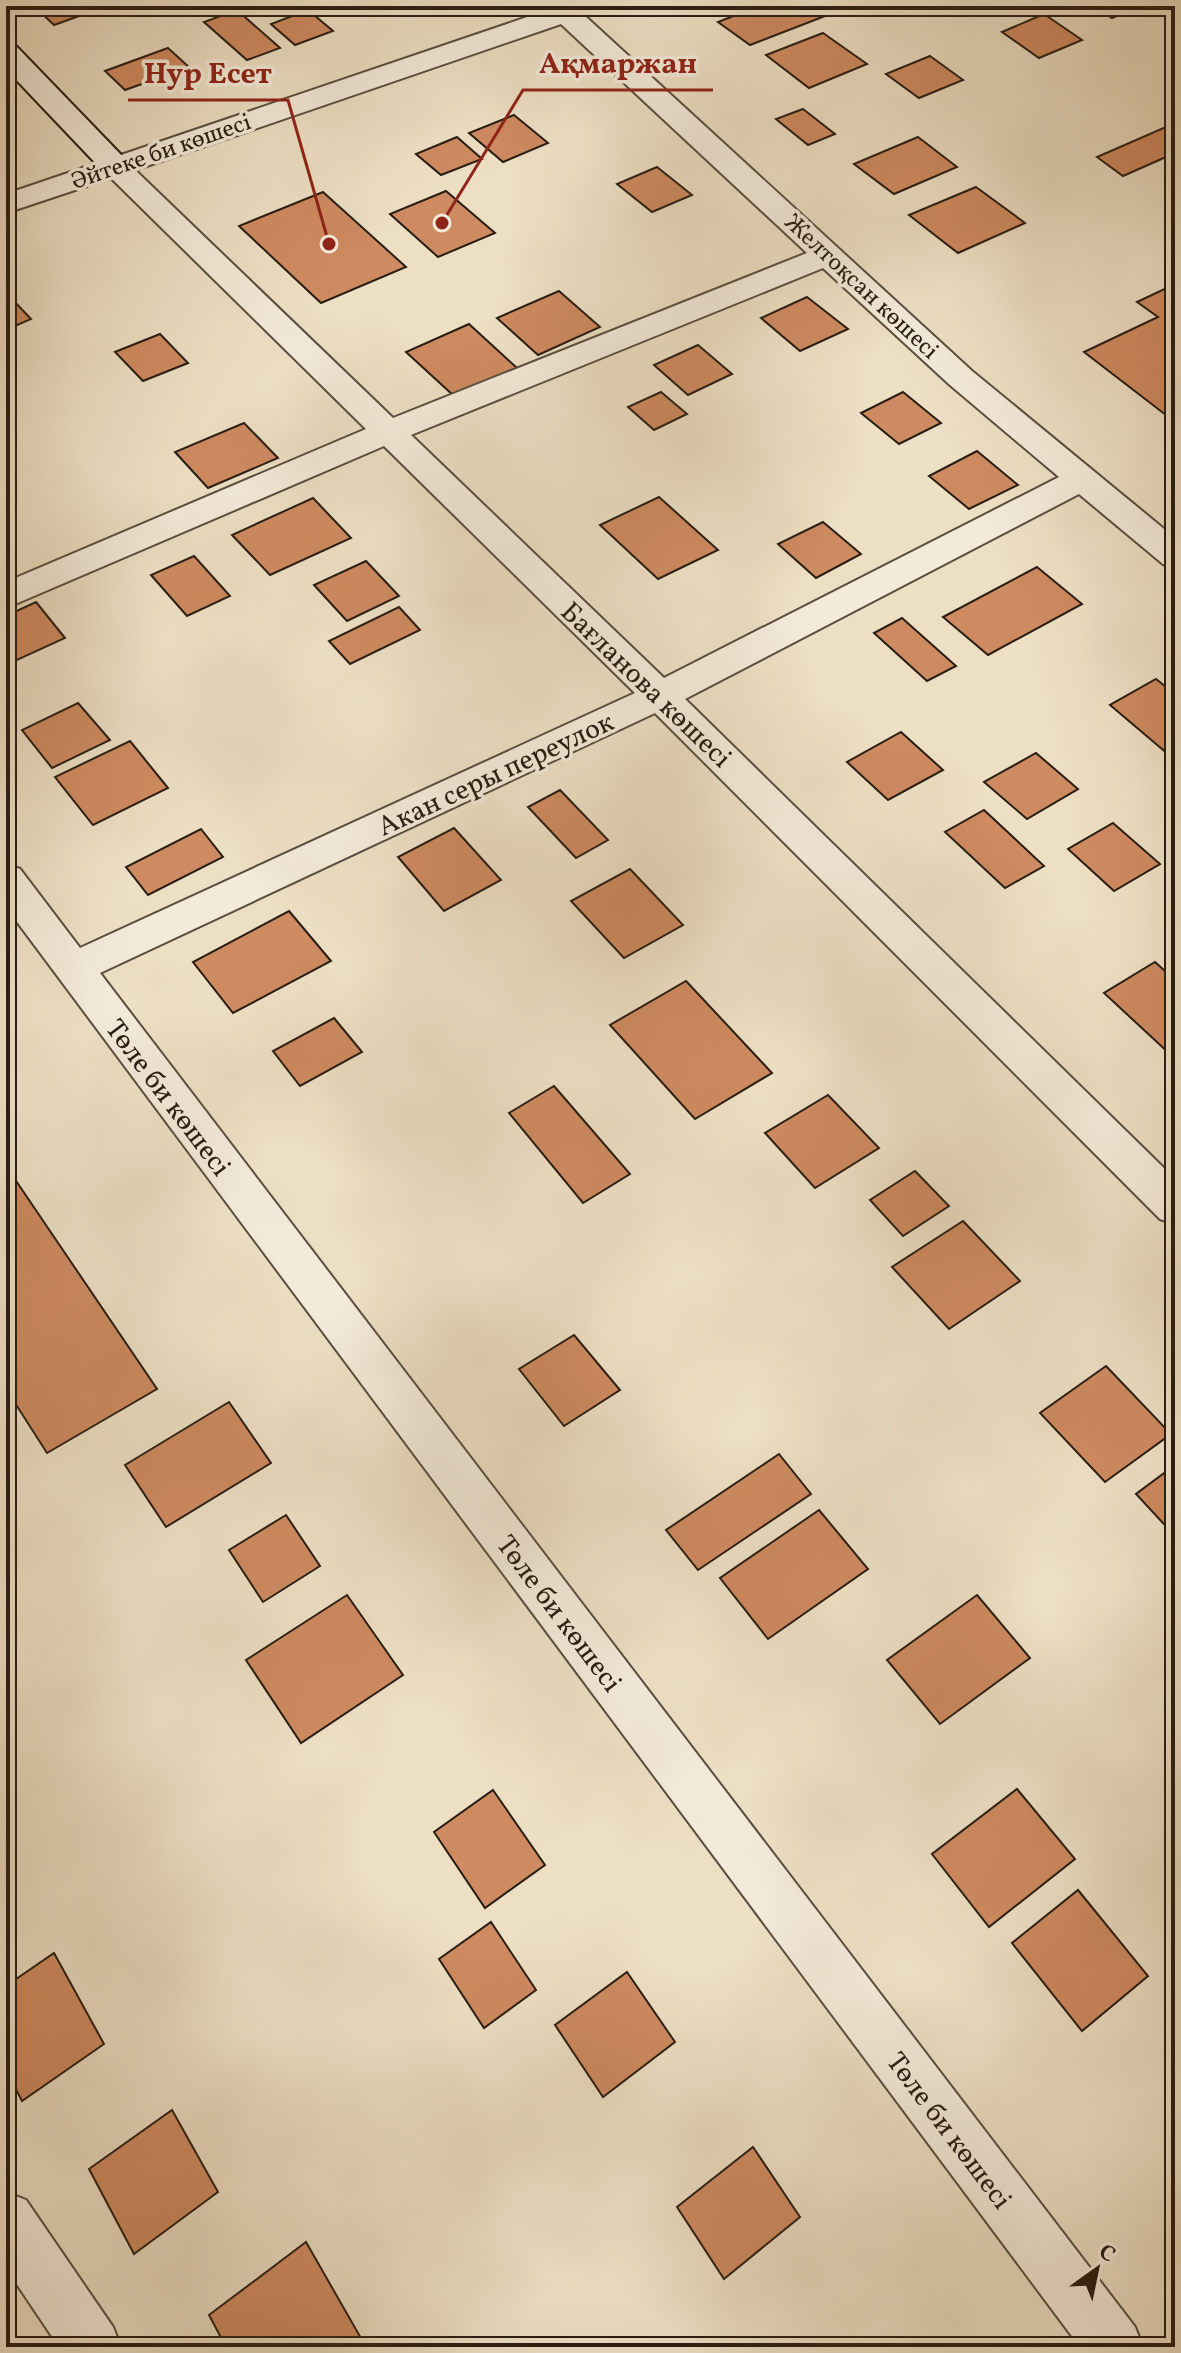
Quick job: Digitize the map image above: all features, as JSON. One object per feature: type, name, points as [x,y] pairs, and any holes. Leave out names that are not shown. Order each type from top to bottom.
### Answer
[{"type":"street","name":"Әйтеке би көшесі","points":[[6,204],[572,8]]},
{"type":"street","name":"Желтоқсан көшесі","points":[[572,8],[828,255],[961,378],[1175,556]]},
{"type":"street","points":[[6,52],[115,166]]},
{"type":"street","name":"Бағланова көшесі","points":[[115,166],[660,696],[1175,1206]]},
{"type":"street","points":[[6,596],[388,432],[828,255]]},
{"type":"street","name":"Акан серы переулок","points":[[72,969],[660,696],[1082,479]]},
{"type":"street","name":"Төле би көшесі","points":[[6,879],[1115,2347]]},
{"type":"street","points":[[6,2220],[93,2347]]},
{"type":"building","points":[[34,6],[107,6],[54,25]]},
{"type":"building","points":[[759,6],[851,6],[750,45],[718,22]]},
{"type":"building","points":[[1093,6],[1140,6],[1112,18]]},
{"type":"building","points":[[237,10],[280,48],[247,60],[204,22]]},
{"type":"building","points":[[308,10],[333,31],[295,45],[271,24]]},
{"type":"building","points":[[1044,14],[1082,40],[1039,58],[1002,32]]},
{"type":"building","points":[[823,33],[867,64],[809,88],[766,55]]},
{"type":"building","points":[[168,48],[189,67],[125,90],[105,71]]},
{"type":"building","points":[[930,56],[963,80],[919,98],[886,74]]},
{"type":"building","points":[[803,109],[835,134],[808,145],[776,119]]},
{"type":"building","points":[[514,115],[548,143],[503,162],[469,133]]},
{"type":"building","points":[[1175,123],[1175,153],[1123,176],[1097,157]]},
{"type":"building","points":[[457,137],[482,159],[441,175],[416,154]]},
{"type":"building","points":[[918,137],[957,167],[894,194],[854,164]]},
{"type":"building","points":[[657,167],[692,195],[652,212],[617,184]]},
{"type":"building","points":[[976,187],[1025,223],[958,253],[909,215]]},
{"type":"building","points":[[446,191],[495,233],[438,257],[390,214]]},
{"type":"building","points":[[323,192],[406,267],[321,303],[239,226]]},
{"type":"building","points":[[1175,284],[1175,422],[1084,352],[1158,317],[1137,302]]},
{"type":"building","points":[[559,291],[600,327],[538,355],[497,318]]},
{"type":"building","points":[[807,297],[848,329],[800,351],[761,318]]},
{"type":"building","points":[[11,298],[31,319],[6,330],[6,300]]},
{"type":"building","points":[[469,324],[517,368],[454,396],[406,352]]},
{"type":"building","points":[[160,334],[188,363],[143,381],[115,352]]},
{"type":"building","points":[[698,345],[732,374],[688,395],[654,365]]},
{"type":"building","points":[[661,392],[687,414],[654,430],[628,407]]},
{"type":"building","points":[[903,392],[941,423],[899,444],[861,413]]},
{"type":"building","points":[[244,423],[278,458],[208,488],[175,452]]},
{"type":"building","points":[[977,451],[1018,485],[969,509],[929,476]]},
{"type":"building","points":[[659,497],[718,550],[658,579],[600,525]]},
{"type":"building","points":[[313,498],[351,538],[270,575],[232,535]]},
{"type":"building","points":[[823,522],[861,554],[816,578],[778,544]]},
{"type":"building","points":[[194,556],[230,596],[187,616],[151,575]]},
{"type":"building","points":[[366,561],[399,596],[347,621],[314,585]]},
{"type":"building","points":[[1037,567],[1082,604],[988,655],[943,617]]},
{"type":"building","points":[[36,602],[65,638],[6,665],[6,616]]},
{"type":"building","points":[[399,607],[420,630],[350,664],[329,641]]},
{"type":"building","points":[[902,618],[956,666],[927,681],[874,633]]},
{"type":"building","points":[[1156,679],[1175,694],[1175,760],[1110,705]]},
{"type":"building","points":[[78,703],[110,740],[52,768],[22,730]]},
{"type":"building","points":[[901,732],[943,770],[888,800],[847,762]]},
{"type":"building","points":[[130,741],[168,788],[93,825],[55,777]]},
{"type":"building","points":[[1036,753],[1078,789],[1027,819],[984,782]]},
{"type":"building","points":[[560,790],[608,840],[576,858],[528,807]]},
{"type":"building","points":[[984,810],[1044,866],[1005,888],[945,832]]},
{"type":"building","points":[[1113,823],[1160,864],[1114,891],[1068,849]]},
{"type":"building","points":[[454,828],[501,880],[444,911],[398,857]]},
{"type":"building","points":[[201,829],[223,857],[148,895],[126,867]]},
{"type":"building","points":[[630,869],[683,925],[624,958],[571,901]]},
{"type":"building","points":[[289,911],[331,961],[233,1013],[193,962]]},
{"type":"building","points":[[1155,962],[1175,980],[1175,1053],[1171,1055],[1104,993]]},
{"type":"building","points":[[686,981],[772,1073],[695,1119],[610,1025]]},
{"type":"building","points":[[334,1018],[362,1052],[300,1086],[273,1051]]},
{"type":"building","points":[[554,1086],[630,1174],[583,1203],[509,1113]]},
{"type":"building","points":[[828,1095],[879,1148],[815,1188],[765,1133]]},
{"type":"building","points":[[6,1166],[157,1389],[47,1453],[6,1389]]},
{"type":"building","points":[[915,1171],[949,1206],[903,1236],[870,1200]]},
{"type":"building","points":[[963,1221],[1020,1281],[949,1329],[892,1267]]},
{"type":"building","points":[[574,1335],[620,1390],[564,1426],[519,1369]]},
{"type":"building","points":[[1106,1366],[1171,1434],[1105,1482],[1040,1413]]},
{"type":"building","points":[[229,1402],[271,1463],[166,1527],[125,1465]]},
{"type":"building","points":[[779,1454],[811,1494],[698,1570],[666,1530]]},
{"type":"building","points":[[1175,1465],[1175,1536],[1136,1494]]},
{"type":"building","points":[[819,1510],[868,1569],[768,1639],[720,1578]]},
{"type":"building","points":[[286,1515],[320,1566],[263,1602],[229,1550]]},
{"type":"building","points":[[347,1595],[403,1675],[301,1743],[246,1660]]},
{"type":"building","points":[[977,1595],[1030,1658],[940,1724],[887,1660]]},
{"type":"building","points":[[1017,1789],[1075,1859],[989,1927],[932,1854]]},
{"type":"building","points":[[493,1790],[545,1865],[485,1908],[434,1832]]},
{"type":"building","points":[[1078,1890],[1148,1976],[1082,2031],[1012,1943]]},
{"type":"building","points":[[491,1922],[536,1990],[484,2028],[439,1959]]},
{"type":"building","points":[[54,1953],[104,2044],[22,2101],[6,2070],[6,1986]]},
{"type":"building","points":[[627,1972],[675,2042],[603,2097],[555,2025]]},
{"type":"building","points":[[172,2110],[218,2192],[134,2254],[89,2169]]},
{"type":"building","points":[[753,2147],[800,2217],[724,2279],[677,2207]]},
{"type":"building","points":[[306,2242],[366,2347],[226,2347],[209,2315]]},
{"type":"place","name":"Ақмаржан","points":[[442,223]]},
{"type":"place","name":"Нур Есет","points":[[329,244]]}]
